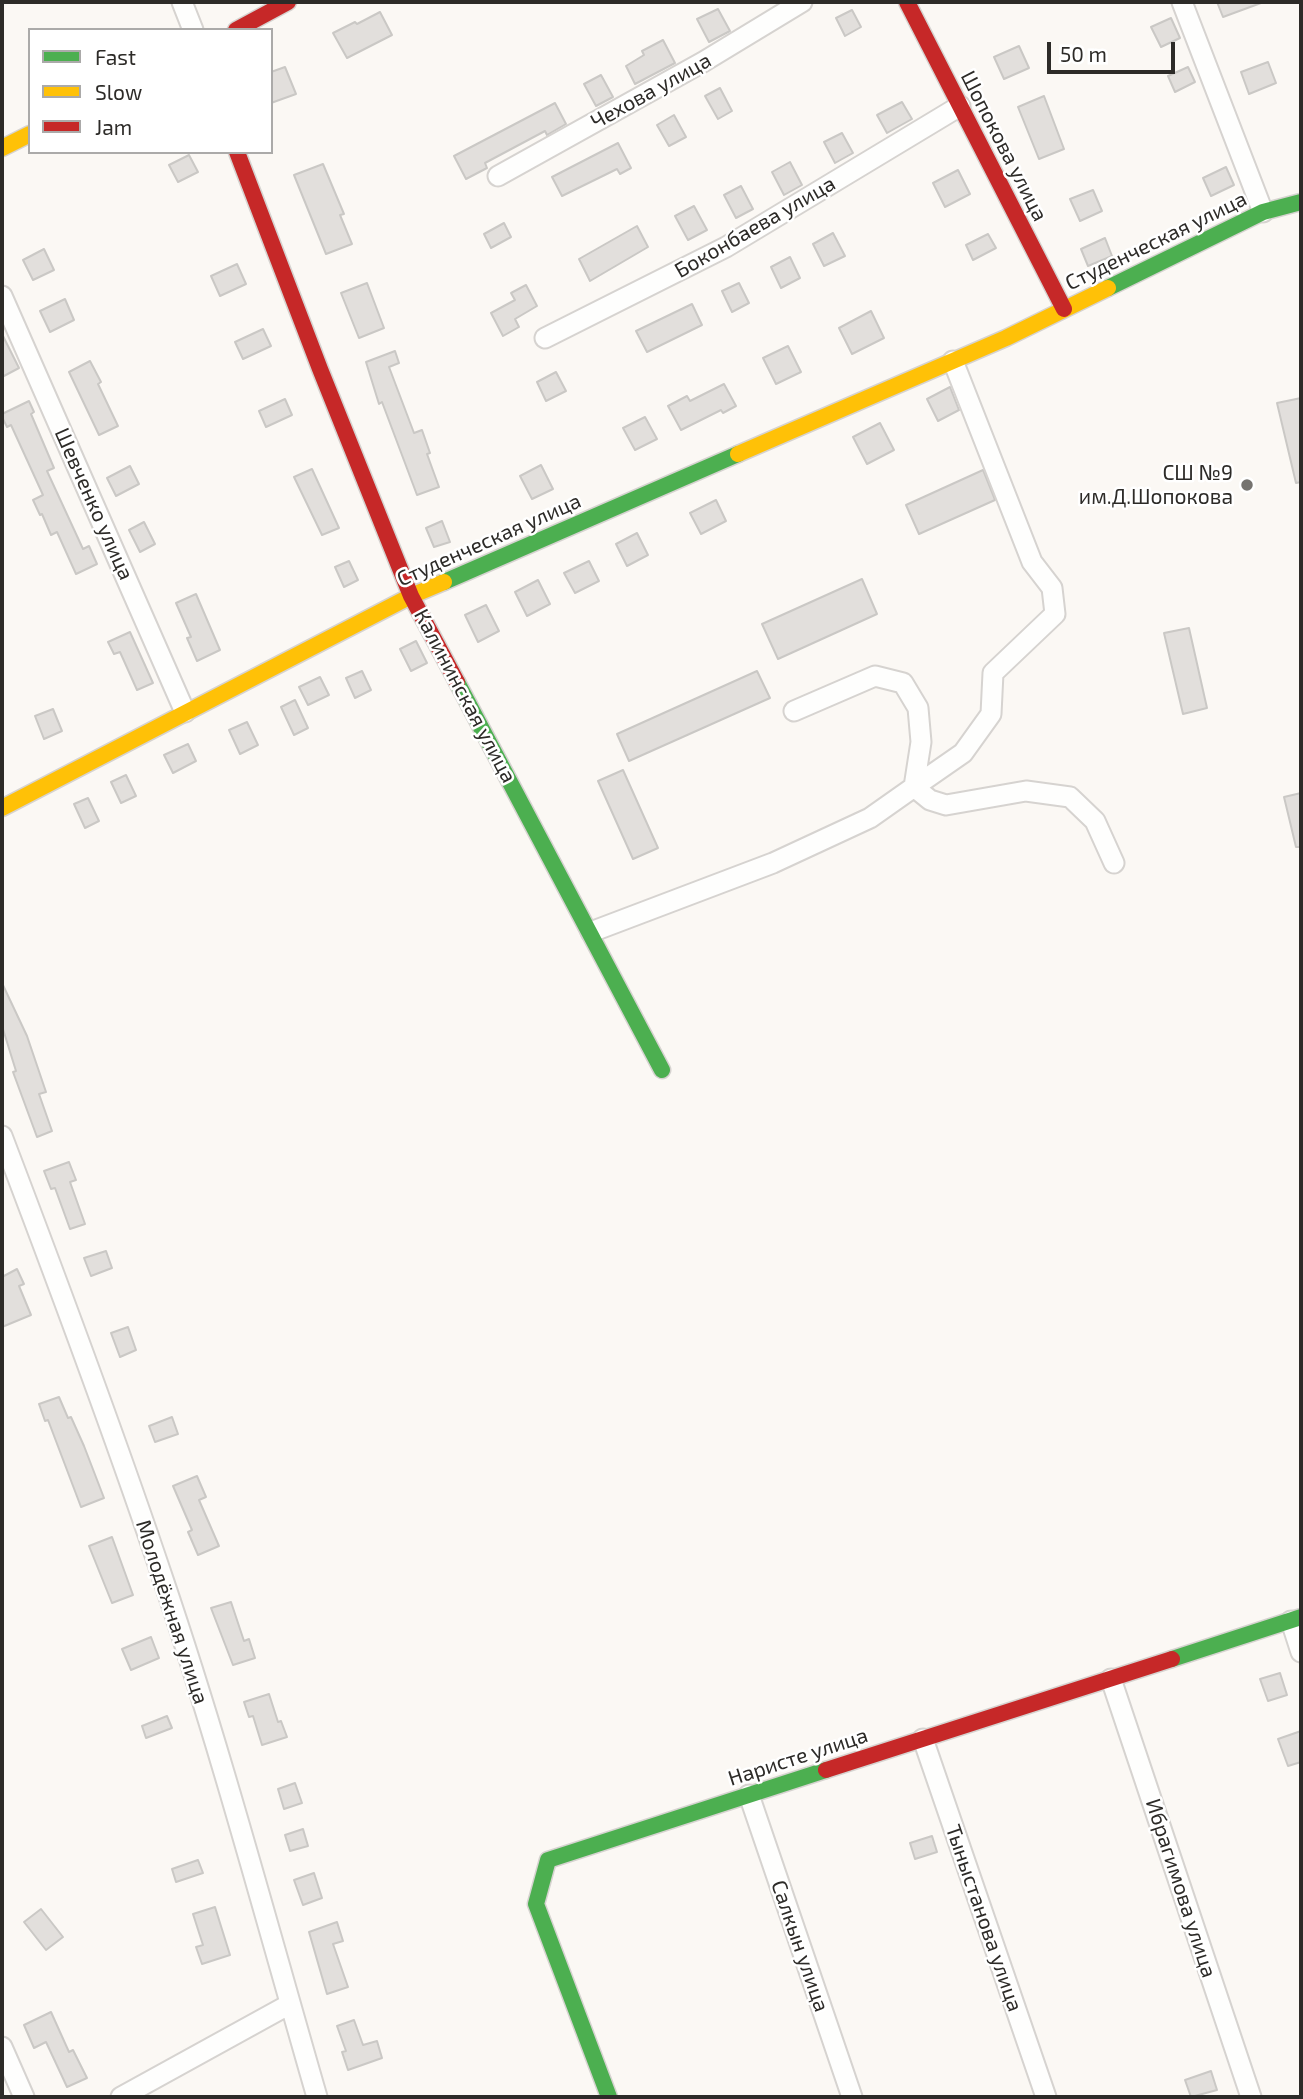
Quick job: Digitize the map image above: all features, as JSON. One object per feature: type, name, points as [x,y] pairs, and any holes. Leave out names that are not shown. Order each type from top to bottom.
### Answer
[{"type":"street","points":[[182,2],[192,28]]},
{"type":"street","points":[[240,28],[288,2]]},
{"type":"street","name":"Чехова улица","points":[[498,176],[703,62],[802,2]]},
{"type":"street","name":"Шопокова улица","points":[[907,2],[1063,309]]},
{"type":"street","points":[[1182,2],[1263,212]]},
{"type":"street","name":"Боконбаева улица","points":[[545,338],[726,247],[960,106]]},
{"type":"street","points":[[2,148],[28,135]]},
{"type":"street","name":"Калининская улица","points":[[238,154],[281,271],[411,596],[662,1070]]},
{"type":"street","name":"Студенческая улица","points":[[2,808],[411,596],[1006,338],[1263,212],[1301,202]]},
{"type":"street","name":"Шевченко улица","points":[[2,296],[185,712]]},
{"type":"street","points":[[591,932],[773,863],[870,818],[963,753],[991,714],[993,673],[1055,614],[1052,588],[1032,562],[953,361]]},
{"type":"street","points":[[794,711],[875,676],[903,683],[918,708],[921,742],[914,787]]},
{"type":"street","points":[[914,787],[930,800],[946,805],[1026,790],[1070,797],[1095,821],[1114,863]]},
{"type":"street","name":"Молодёжная улица","points":[[2,1136],[163,1580],[234,1802],[317,2097]]},
{"type":"street","points":[[1296,1619],[1301,1652]]},
{"type":"street","name":"Наристе улица","points":[[609,2097],[536,1904],[548,1860],[1296,1619]]},
{"type":"street","name":"Ибрагимова улица","points":[[1111,1679],[1251,2097]]},
{"type":"street","name":"Тыныстанова улица","points":[[923,1739],[1046,2097]]},
{"type":"street","name":"Салкын улица","points":[[749,1796],[852,2097]]},
{"type":"street","points":[[121,2097],[290,2004]]},
{"type":"street","points":[[2,2047],[24,2097]]},
{"type":"building","points":[[1217,2],[1260,2],[1261,3],[1223,17]]},
{"type":"building","points":[[718,9],[730,31],[709,42],[697,19]]},
{"type":"building","points":[[852,10],[861,27],[845,36],[836,18]]},
{"type":"building","points":[[380,12],[392,35],[347,58],[333,33]]},
{"type":"building","points":[[1171,18],[1180,38],[1161,47],[1151,27]]},
{"type":"building","points":[[663,40],[675,63],[635,84],[626,66],[644,55],[642,51]]},
{"type":"building","points":[[1019,46],[1029,68],[1004,79],[994,57]]},
{"type":"building","points":[[1268,62],[1276,83],[1249,94],[1241,72]]},
{"type":"building","points":[[285,67],[296,94],[273,102],[273,71]]},
{"type":"building","points":[[1188,67],[1195,82],[1175,92],[1168,76]]},
{"type":"building","points":[[601,75],[613,97],[596,106],[584,84]]},
{"type":"building","points":[[720,88],[732,111],[718,119],[705,96]]},
{"type":"building","points":[[1044,96],[1064,149],[1039,159],[1018,107]]},
{"type":"building","points":[[902,102],[912,119],[887,133],[877,115]]},
{"type":"building","points":[[555,103],[566,124],[547,135],[545,131],[485,163],[487,168],[466,179],[454,156]]},
{"type":"building","points":[[674,115],[686,137],[669,146],[657,125]]},
{"type":"building","points":[[842,133],[853,153],[835,163],[824,142]]},
{"type":"building","points":[[618,143],[631,168],[620,174],[617,169],[562,196],[552,177]]},
{"type":"building","points":[[189,155],[198,172],[178,182],[169,165]]},
{"type":"building","points":[[790,162],[802,185],[784,195],[772,172]]},
{"type":"building","points":[[323,164],[344,214],[340,215],[352,244],[326,254],[294,175]]},
{"type":"building","points":[[1226,167],[1234,185],[1211,196],[1203,178]]},
{"type":"building","points":[[958,170],[970,194],[945,207],[933,183]]},
{"type":"building","points":[[741,186],[753,209],[736,218],[724,195]]},
{"type":"building","points":[[1093,190],[1102,211],[1080,221],[1070,199]]},
{"type":"building","points":[[694,206],[707,230],[688,240],[675,216]]},
{"type":"building","points":[[504,223],[511,237],[491,248],[484,234]]},
{"type":"building","points":[[637,226],[648,247],[590,281],[579,259]]},
{"type":"building","points":[[833,233],[845,256],[824,266],[813,244]]},
{"type":"building","points":[[988,234],[996,248],[973,260],[966,245]]},
{"type":"building","points":[[1105,238],[1112,256],[1088,266],[1081,249]]},
{"type":"building","points":[[44,249],[54,270],[33,280],[23,260]]},
{"type":"building","points":[[790,257],[800,278],[781,288],[771,267]]},
{"type":"building","points":[[237,264],[246,284],[220,296],[211,276]]},
{"type":"building","points":[[367,283],[384,328],[359,338],[341,293]]},
{"type":"building","points":[[739,283],[749,303],[732,312],[722,291]]},
{"type":"building","points":[[526,285],[537,306],[515,319],[519,327],[503,336],[491,313],[515,300],[511,293]]},
{"type":"building","points":[[65,299],[74,320],[50,332],[40,311]]},
{"type":"building","points":[[692,304],[702,325],[647,352],[636,331]]},
{"type":"building","points":[[871,311],[884,338],[852,354],[839,328]]},
{"type":"building","points":[[263,329],[271,346],[243,359],[235,342]]},
{"type":"building","points":[[2,334],[19,368],[2,377]]},
{"type":"building","points":[[788,346],[801,372],[776,384],[763,358]]},
{"type":"building","points":[[395,351],[399,363],[389,367],[414,433],[422,430],[439,487],[417,495],[382,402],[379,404],[366,362]]},
{"type":"building","points":[[90,361],[118,426],[99,435],[69,372]]},
{"type":"building","points":[[556,372],[566,391],[546,401],[537,382]]},
{"type":"building","points":[[724,384],[736,406],[723,413],[721,410],[681,430],[668,406],[687,396],[690,401]]},
{"type":"building","points":[[950,387],[959,410],[938,421],[927,399]]},
{"type":"building","points":[[1301,398],[1301,482],[1296,483],[1277,403]]},
{"type":"building","points":[[285,399],[292,415],[266,427],[259,411]]},
{"type":"building","points":[[29,401],[34,412],[31,414],[54,468],[47,471],[83,549],[89,546],[97,564],[76,574],[57,532],[51,535],[42,514],[40,515],[33,500],[43,495],[11,425],[7,427],[2,417],[2,414]]},
{"type":"building","points":[[645,417],[657,439],[635,450],[623,428]]},
{"type":"building","points":[[880,423],[894,450],[867,464],[853,437]]},
{"type":"building","points":[[541,465],[553,489],[532,499],[520,476]]},
{"type":"building","points":[[130,466],[139,484],[116,496],[107,478]]},
{"type":"building","points":[[312,469],[339,528],[322,535],[294,477]]},
{"type":"building","points":[[983,470],[995,500],[919,534],[906,505]]},
{"type":"building","points":[[716,500],[726,521],[701,534],[690,513]]},
{"type":"building","points":[[442,521],[450,542],[434,547],[426,528]]},
{"type":"building","points":[[144,522],[155,544],[140,552],[129,530]]},
{"type":"building","points":[[637,533],[648,555],[627,566],[616,544]]},
{"type":"building","points":[[349,561],[358,580],[344,587],[335,567]]},
{"type":"building","points":[[589,561],[599,581],[575,593],[564,573]]},
{"type":"building","points":[[862,579],[877,614],[778,659],[762,624]]},
{"type":"building","points":[[538,580],[550,604],[527,616],[515,592]]},
{"type":"building","points":[[196,594],[220,650],[197,661],[187,638],[191,637],[176,603]]},
{"type":"building","points":[[486,605],[499,631],[478,642],[465,615]]},
{"type":"building","points":[[1189,628],[1207,708],[1183,714],[1164,633]]},
{"type":"building","points":[[130,632],[153,683],[137,690],[120,652],[114,654],[108,642]]},
{"type":"building","points":[[416,641],[427,663],[411,671],[400,649]]},
{"type":"building","points":[[362,671],[371,690],[355,698],[346,678]]},
{"type":"building","points":[[757,671],[770,698],[629,761],[617,734]]},
{"type":"building","points":[[320,677],[329,695],[308,705],[299,687]]},
{"type":"building","points":[[295,700],[308,728],[294,735],[281,707]]},
{"type":"building","points":[[53,709],[62,731],[44,739],[35,716]]},
{"type":"building","points":[[247,722],[258,745],[240,754],[229,730]]},
{"type":"building","points":[[188,744],[196,761],[173,773],[164,755]]},
{"type":"building","points":[[623,770],[658,848],[633,859],[598,781]]},
{"type":"building","points":[[126,775],[136,796],[121,803],[111,782]]},
{"type":"building","points":[[1301,793],[1301,847],[1296,847],[1284,797]]},
{"type":"building","points":[[88,798],[99,821],[85,828],[74,804]]},
{"type":"building","points":[[2,983],[27,1036],[46,1092],[39,1094],[52,1131],[37,1137],[13,1072],[16,1071],[2,1026]]},
{"type":"building","points":[[69,1162],[76,1180],[70,1182],[85,1224],[70,1229],[55,1188],[51,1189],[44,1171]]},
{"type":"building","points":[[106,1251],[112,1268],[91,1276],[84,1258]]},
{"type":"building","points":[[17,1269],[24,1284],[19,1286],[31,1315],[2,1327],[2,1277]]},
{"type":"building","points":[[128,1327],[136,1350],[120,1357],[111,1333]]},
{"type":"building","points":[[59,1397],[84,1446],[104,1498],[81,1507],[48,1420],[45,1421],[39,1404]]},
{"type":"building","points":[[172,1417],[178,1434],[155,1442],[149,1426]]},
{"type":"building","points":[[197,1476],[206,1497],[199,1500],[219,1546],[198,1555],[188,1532],[192,1530],[173,1486]]},
{"type":"building","points":[[112,1537],[133,1595],[112,1603],[89,1546]]},
{"type":"building","points":[[231,1602],[244,1641],[249,1639],[255,1658],[233,1665],[211,1608]]},
{"type":"building","points":[[151,1637],[159,1658],[131,1670],[122,1649]]},
{"type":"building","points":[[1280,1673],[1287,1695],[1268,1701],[1260,1679]]},
{"type":"building","points":[[269,1694],[278,1722],[281,1721],[287,1737],[262,1745],[253,1716],[249,1717],[244,1702]]},
{"type":"building","points":[[167,1716],[172,1728],[146,1738],[142,1726]]},
{"type":"building","points":[[1301,1731],[1301,1762],[1288,1766],[1278,1739]]},
{"type":"building","points":[[295,1783],[302,1803],[284,1809],[278,1789]]},
{"type":"building","points":[[303,1829],[308,1846],[290,1851],[285,1835]]},
{"type":"building","points":[[932,1836],[937,1852],[915,1859],[910,1843]]},
{"type":"building","points":[[198,1860],[203,1873],[176,1882],[172,1869]]},
{"type":"building","points":[[314,1873],[322,1898],[303,1905],[294,1880]]},
{"type":"building","points":[[215,1907],[230,1955],[202,1964],[196,1947],[203,1945],[193,1914]]},
{"type":"building","points":[[41,1909],[63,1937],[46,1950],[24,1922]]},
{"type":"building","points":[[337,1922],[343,1941],[333,1944],[348,1987],[327,1994],[309,1932]]},
{"type":"building","points":[[51,2012],[69,2052],[73,2050],[87,2078],[67,2087],[46,2042],[34,2048],[24,2025]]},
{"type":"building","points":[[354,2020],[363,2045],[377,2041],[382,2058],[348,2070],[342,2052],[346,2051],[337,2026]]},
{"type":"building","points":[[1211,2071],[1217,2090],[1191,2097],[1185,2080]]},
{"type":"traffic: fast","points":[[1108,288],[1263,212],[1301,202]]},
{"type":"traffic: fast","points":[[444,582],[738,454]]},
{"type":"traffic: fast","points":[[457,682],[662,1070]]},
{"type":"traffic: fast","points":[[1172,1659],[1301,1617]]},
{"type":"traffic: fast","points":[[609,2097],[536,1904],[548,1860],[826,1770]]},
{"type":"traffic: slow","points":[[2,148],[28,135]]},
{"type":"traffic: slow","points":[[738,454],[1006,338],[1108,288]]},
{"type":"traffic: slow","points":[[2,808],[411,596],[444,582]]},
{"type":"traffic: jam","points":[[240,28],[288,2]]},
{"type":"traffic: jam","points":[[907,2],[1064,309]]},
{"type":"traffic: jam","points":[[238,154],[411,596],[457,682]]},
{"type":"traffic: jam","points":[[826,1770],[1172,1659]]},
{"type":"place","name":"СШ №9 им.Д.Шопокова","points":[[1247,485]]}]
